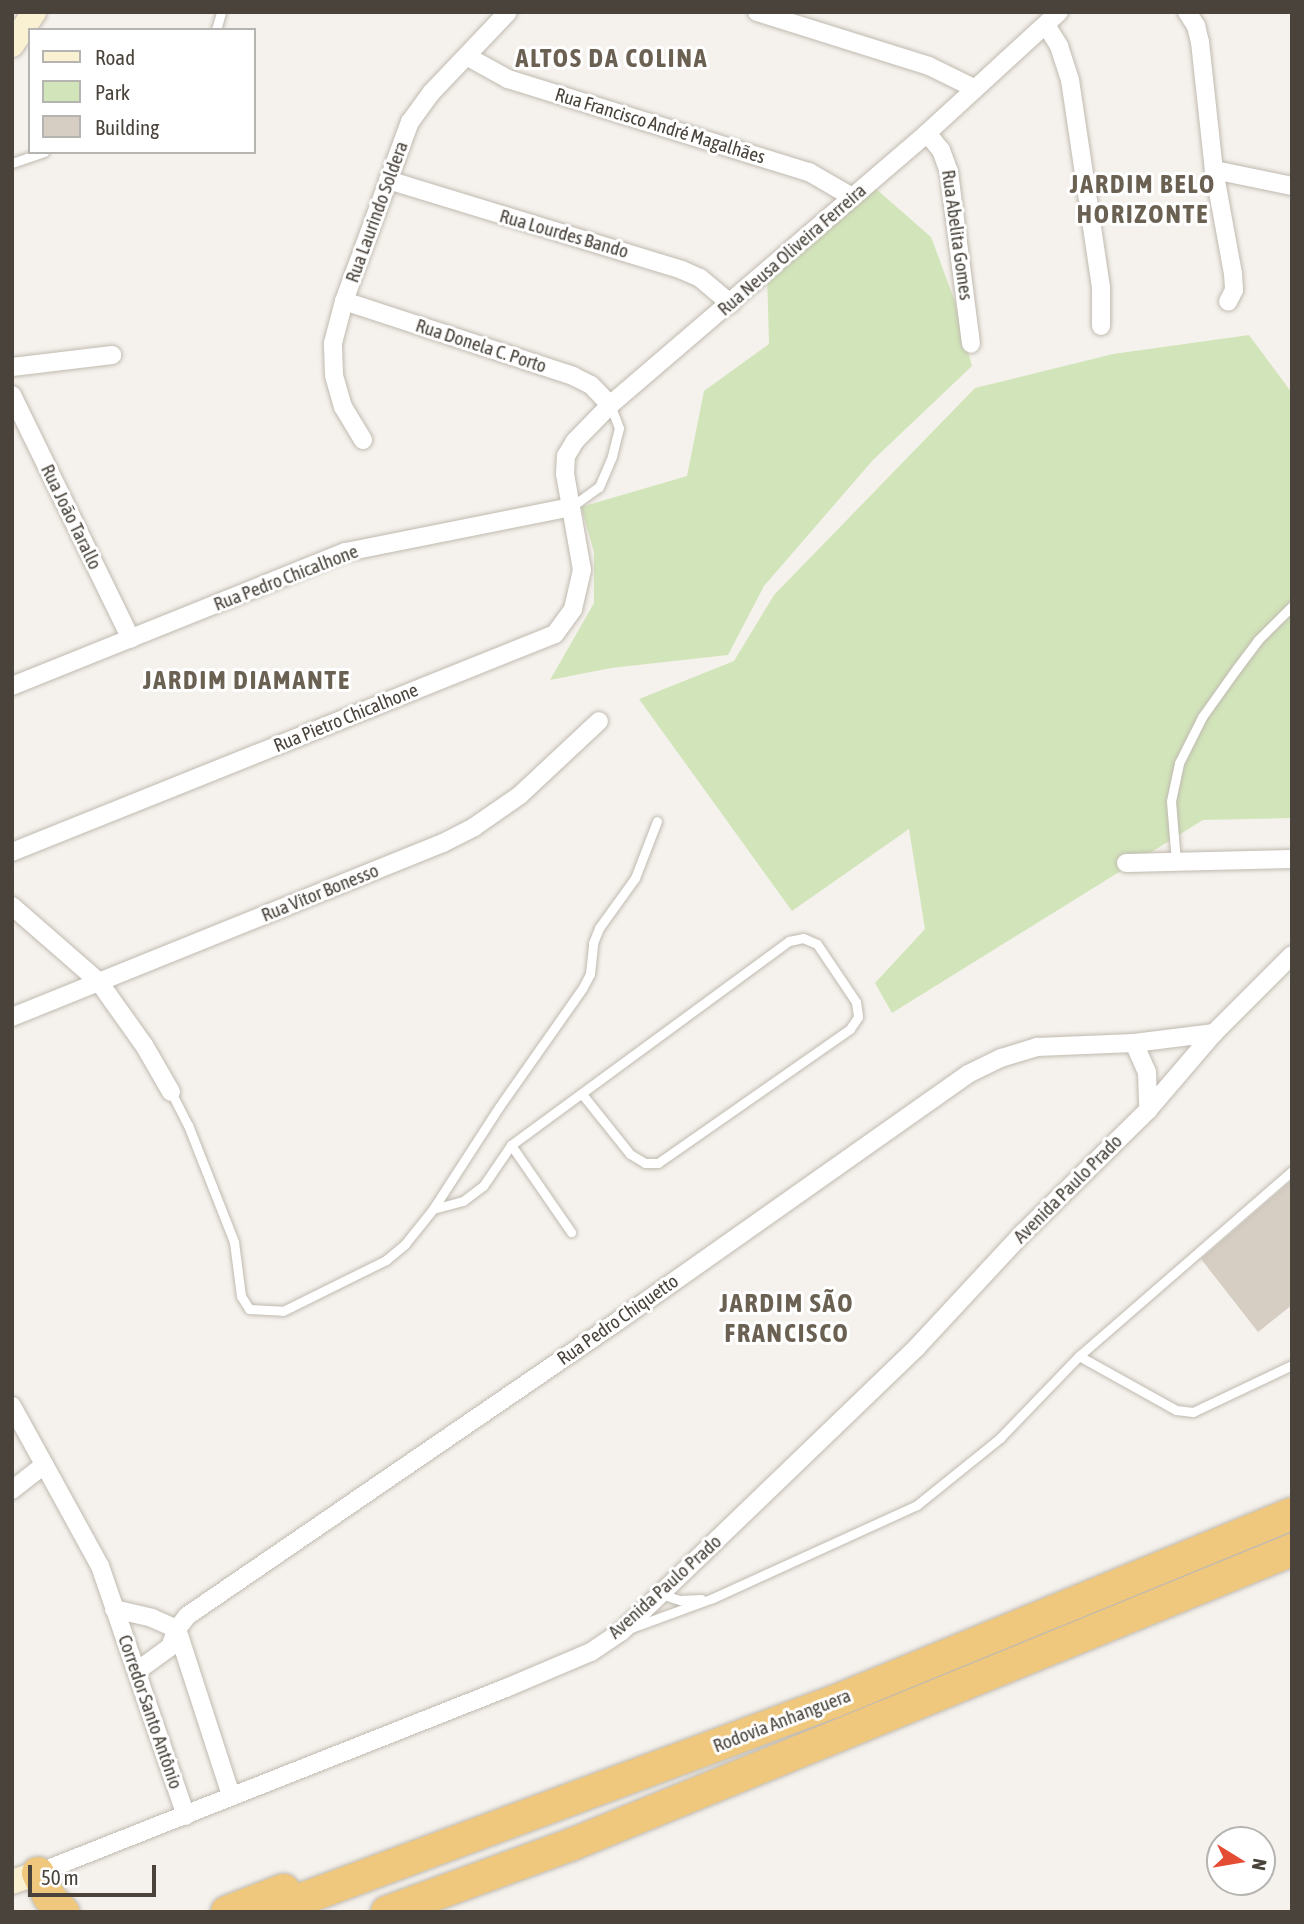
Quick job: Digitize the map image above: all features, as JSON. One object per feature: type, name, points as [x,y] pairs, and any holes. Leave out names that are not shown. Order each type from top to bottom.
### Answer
[{"type":"highway","name":"Rodovia Anhanguera","points":[[267,1912],[833,1702],[1292,1514]]},
{"type":"highway","name":"Rodovia Anhanguera","points":[[387,1912],[573,1844],[1292,1550]]},
{"type":"highway","points":[[24,1878],[34,1912]]},
{"type":"highway","points":[[24,1878],[63,1912]]},
{"type":"highway","points":[[227,1912],[289,1888],[309,1895]]},
{"type":"street","points":[[12,45],[34,12]]},
{"type":"street","name":"Rua Laurindo Soldera","points":[[363,440],[343,407],[332,362],[333,343],[344,301],[410,122],[432,92],[508,12]]},
{"type":"street","points":[[757,12],[929,66],[974,88]]},
{"type":"street","points":[[1188,13],[1200,42],[1214,170],[1233,274],[1234,290],[1228,302]]},
{"type":"street","points":[[1052,18],[1070,80],[1101,287],[1101,326]]},
{"type":"street","name":"Rua Neusa Oliveira Ferreira","points":[[570,508],[566,456],[575,442],[610,405],[731,304],[927,133],[1052,18]]},
{"type":"street","name":"Rua Francisco André Magalhães","points":[[468,57],[501,76],[809,172],[852,197]]},
{"type":"street","name":"Rua Abelita Gomes","points":[[927,133],[941,150],[949,172],[971,344]]},
{"type":"street","points":[[1214,170],[1292,186]]},
{"type":"street","name":"Rua Lourdes Bando","points":[[388,180],[682,270],[700,278],[731,304]]},
{"type":"street","name":"Rua Donela C. Porto","points":[[344,301],[573,376],[591,385],[610,405]]},
{"type":"street","points":[[12,367],[112,355]]},
{"type":"street","name":"Rua João Tarallo","points":[[12,395],[131,639]]},
{"type":"street","name":"Rua Pedro Chicalhone","points":[[12,686],[346,552],[570,508]]},
{"type":"street","name":"Rua Pietro Chicalhone","points":[[12,852],[555,634],[573,609],[580,589],[582,570],[570,508]]},
{"type":"street","name":"Rua Vitor Bonesso","points":[[12,1017],[443,843],[474,827],[520,795],[599,721]]},
{"type":"street","points":[[1126,863],[1292,859]]},
{"type":"street","points":[[12,906],[99,982],[144,1045],[171,1092]]},
{"type":"street","name":"Avenida Paulo Prado","points":[[24,1878],[518,1683],[590,1653],[622,1631],[917,1347],[1024,1232],[1148,1110],[1214,1033],[1292,955]]},
{"type":"street","name":"Rua Pedro Chiquetto","points":[[137,1671],[170,1647],[177,1629],[187,1616],[618,1321],[968,1074],[1020,1050],[1079,1044],[1134,1043],[1214,1033]]},
{"type":"street","points":[[1177,1038],[1186,1047],[1184,1070]]},
{"type":"street","points":[[1134,1043],[1147,1072],[1148,1110]]},
{"type":"street","name":"Corredor Santo Antônio","points":[[12,1406],[87,1538],[137,1671],[186,1816]]},
{"type":"street","points":[[12,1490],[44,1465]]},
{"type":"street","name":"Corredor Santo Antônio","points":[[114,1609],[152,1618],[177,1629]]},
{"type":"street","points":[[177,1629],[231,1795]]},
{"type":"lane","points":[[12,163],[38,154]]},
{"type":"lane","points":[[570,508],[599,487],[612,456],[619,428],[610,405]]},
{"type":"lane","points":[[1176,862],[1171,801],[1179,763],[1202,717],[1237,668],[1258,640],[1292,606]]},
{"type":"lane","points":[[171,1092],[188,1125],[234,1242],[241,1296],[249,1309],[282,1311],[386,1261],[405,1244],[433,1209],[499,1107],[582,989],[590,974],[593,943],[599,928],[635,878],[657,821]]},
{"type":"lane","points":[[433,1209],[463,1201],[483,1186],[511,1145],[789,941],[803,938],[817,944],[856,1002],[858,1017],[850,1029],[658,1163],[645,1163],[630,1154],[582,1094]]},
{"type":"lane","points":[[511,1145],[571,1232]]},
{"type":"lane","points":[[622,1631],[713,1598],[916,1505],[1000,1438],[1079,1356],[1292,1171]]},
{"type":"lane","points":[[1079,1356],[1176,1410],[1193,1412],[1292,1365]]},
{"type":"lane","points":[[661,1594],[680,1600],[713,1598]]},
{"type":"green space","points":[[875,188],[931,237],[954,299],[972,366],[873,460],[764,586],[728,655],[611,668],[550,680],[594,603],[594,552],[581,507],[687,476],[704,391],[769,344],[767,272]]},
{"type":"green space","points":[[1249,335],[1292,393],[1292,818],[1203,820],[892,1013],[875,983],[925,929],[909,829],[792,911],[639,699],[734,661],[774,595],[975,388],[1113,354]]},
{"type":"building","points":[[1292,1180],[1292,1305],[1258,1332],[1201,1259]]},
{"type":"district","name":"ALTOS DA COLINA","points":[[612,59]]},
{"type":"district","name":"JARDIM BELO HORIZONTE","points":[[1143,200]]},
{"type":"district","name":"JARDIM DIAMANTE","points":[[247,681]]},
{"type":"district","name":"JARDIM SÃO FRANCISCO","points":[[787,1319]]}]
